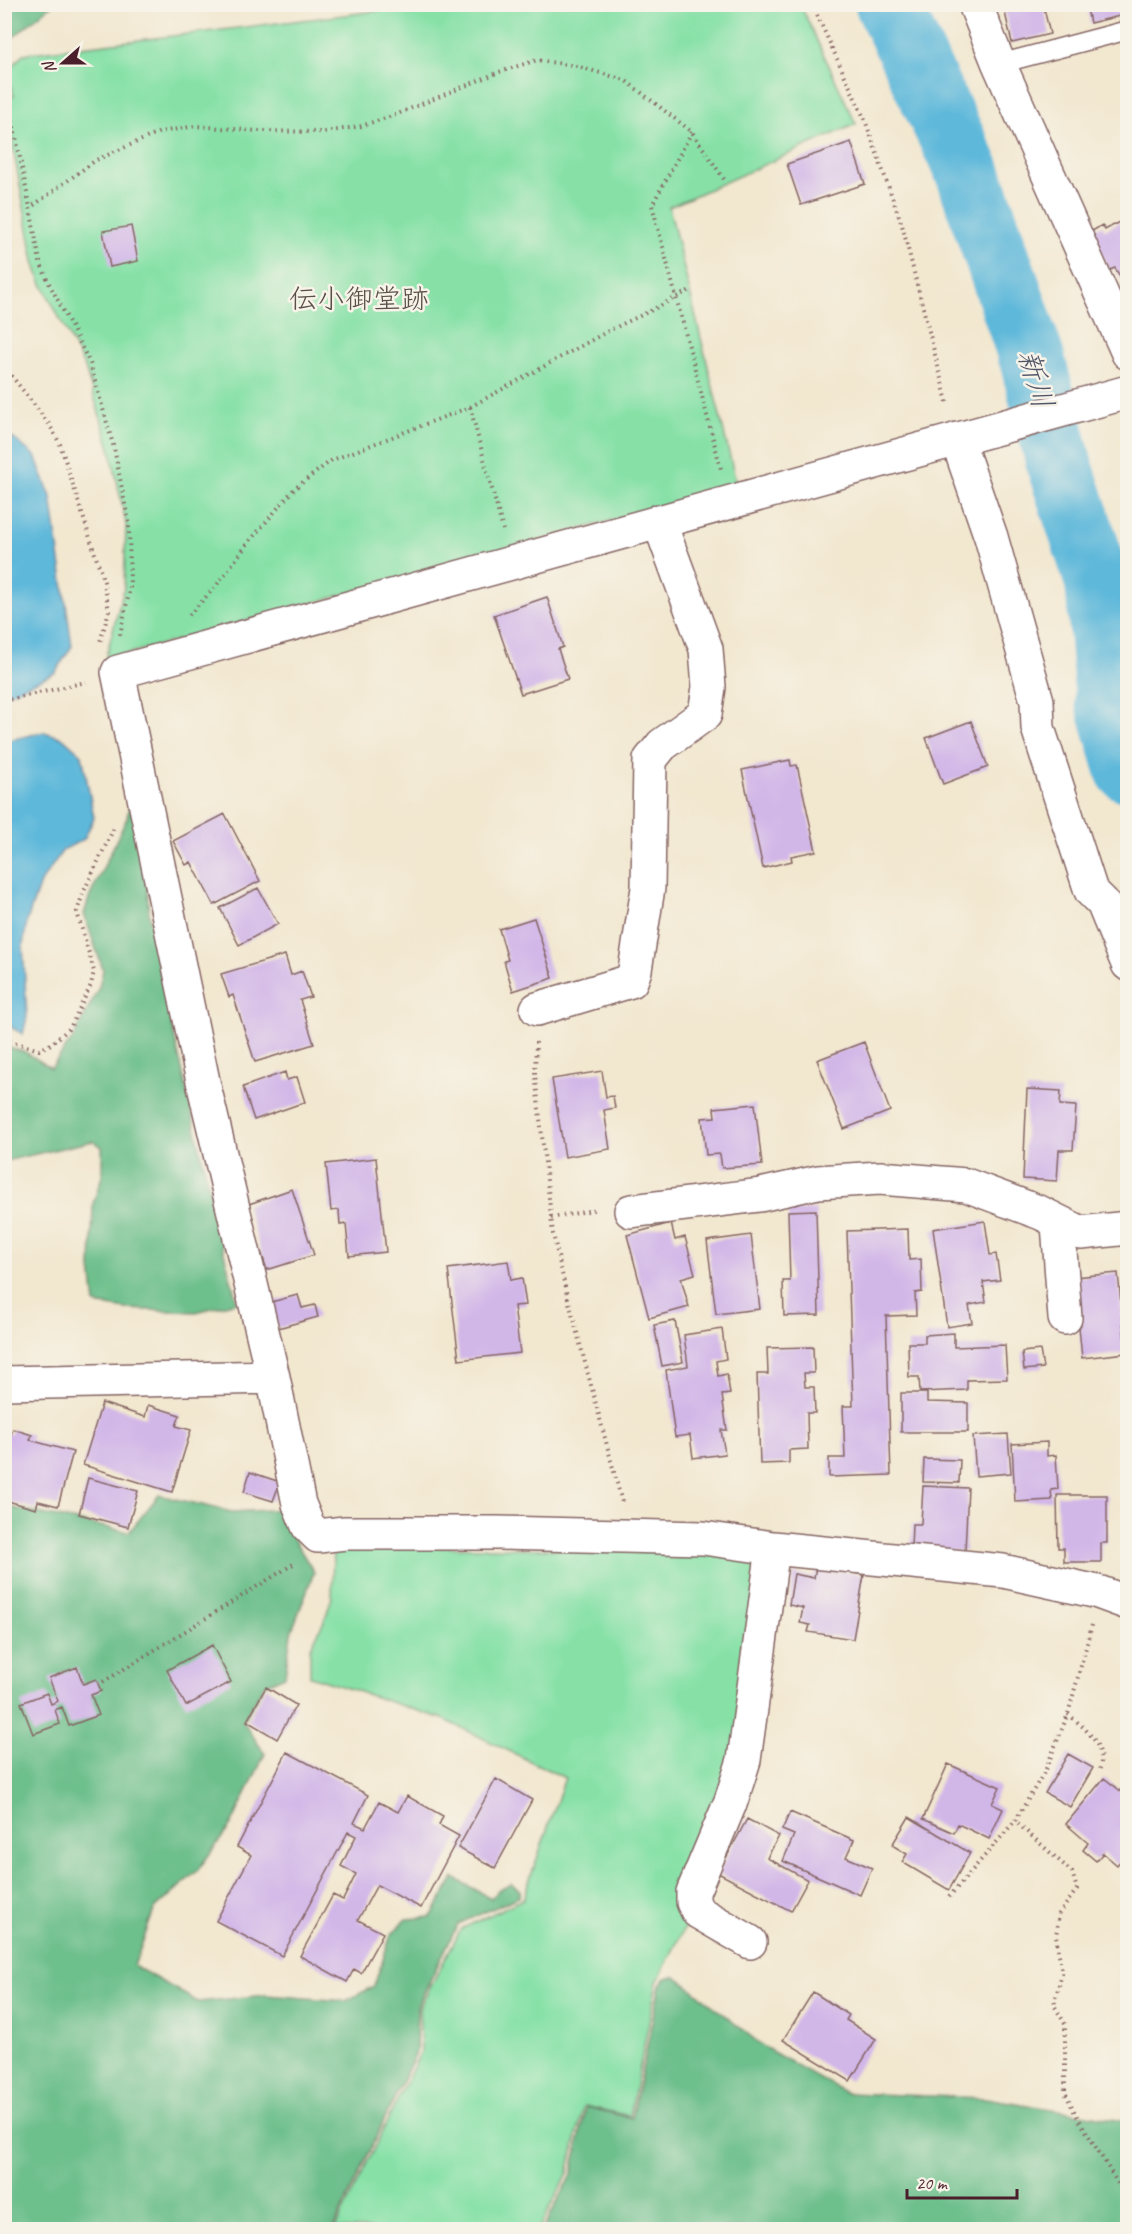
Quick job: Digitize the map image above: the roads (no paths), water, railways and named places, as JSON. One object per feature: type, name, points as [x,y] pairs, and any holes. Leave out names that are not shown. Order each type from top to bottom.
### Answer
[{"type":"street","points":[[975,4],[999,64],[1128,353]]},
{"type":"street","points":[[1113,1597],[1003,1571],[773,1548],[703,1538],[631,1535],[345,1533],[318,1536],[308,1526],[299,1504],[273,1377],[204,1086],[108,661],[512,562],[1128,392]]},
{"type":"street","points":[[965,436],[1037,701],[1038,728],[1091,891],[1103,903],[1128,964]]},
{"type":"street","points":[[537,1009],[631,981],[635,970],[648,888],[650,760],[662,745],[705,714],[709,687],[706,649],[659,521]]},
{"type":"street","points":[[631,1211],[760,1195],[818,1182],[880,1178],[966,1185],[1041,1213],[1081,1233],[1128,1228]]},
{"type":"street","points":[[1059,1224],[1065,1318]]},
{"type":"street","points":[[4,1383],[273,1377]]},
{"type":"street","points":[[750,1941],[698,1911],[693,1902],[693,1892],[731,1801],[744,1760],[773,1548]]},
{"type":"lane","points":[[999,64],[1128,30]]},
{"type":"water","points":[[4,431],[35,456],[51,497],[72,646],[55,673],[5,695]]},
{"type":"water","points":[[44,732],[63,738],[82,755],[94,818],[84,839],[63,850],[40,883],[27,921],[23,945],[27,1017],[23,1034],[5,1024],[5,741]]},
{"type":"waterway","name":"新川","points":[[888,4],[968,172],[1032,359],[1060,467],[1098,582],[1108,701],[1128,769]]},
{"type":"park label","name":"伝小御堂跡","points":[[359,298]]}]
